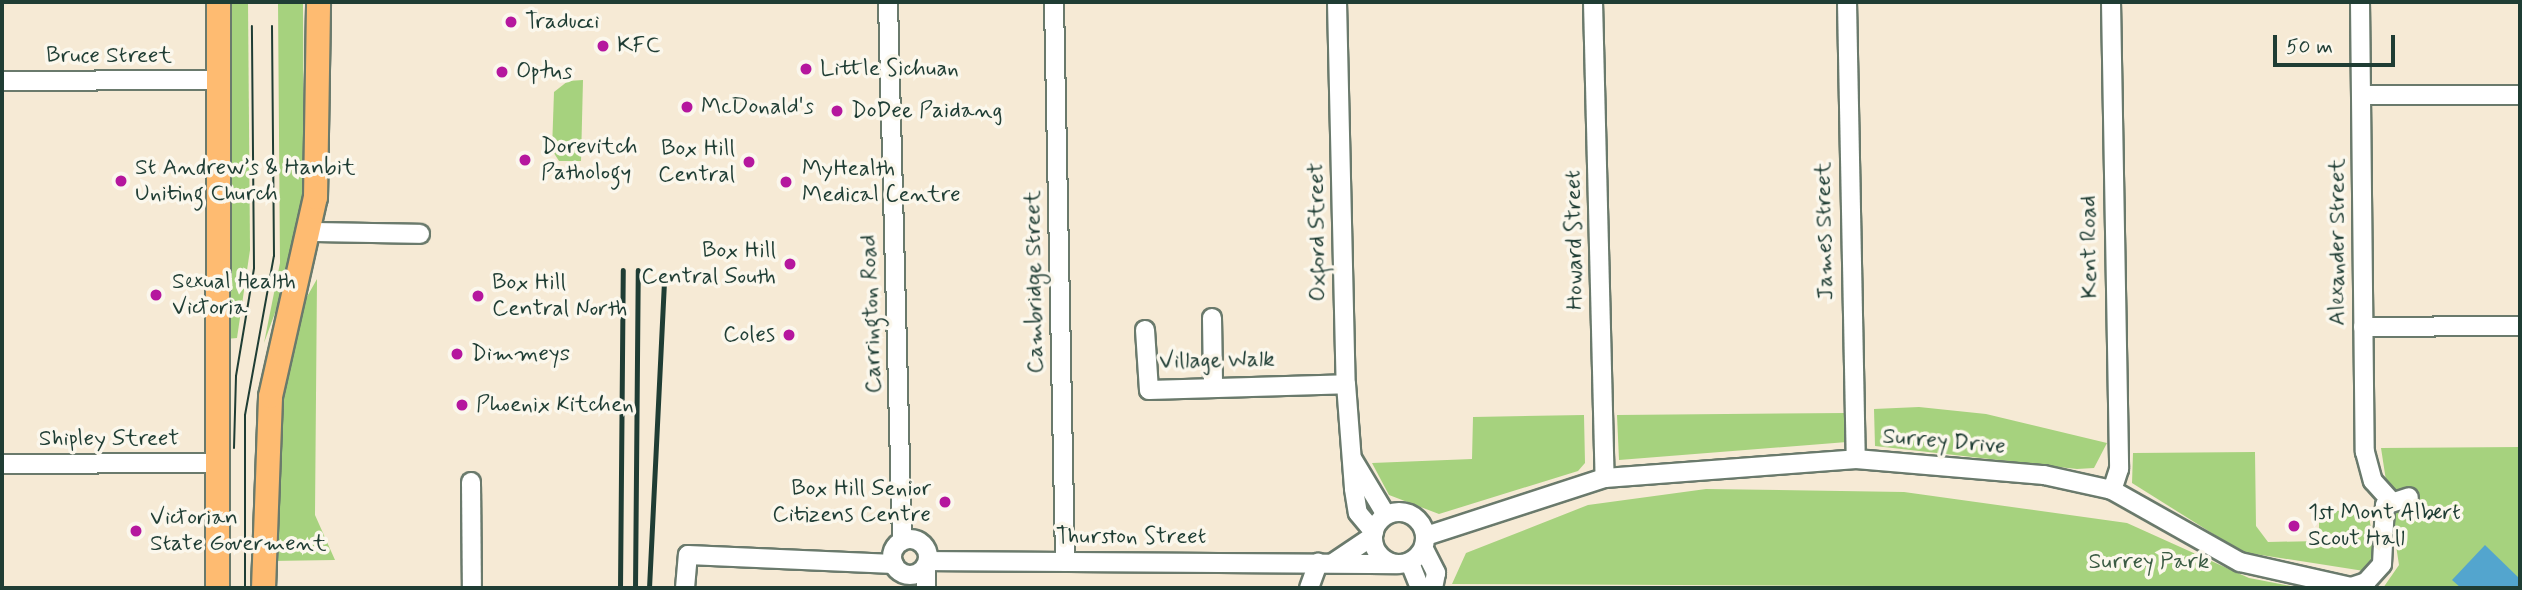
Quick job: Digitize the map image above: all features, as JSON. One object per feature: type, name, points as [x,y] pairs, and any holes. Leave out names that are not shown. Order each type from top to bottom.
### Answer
[{"type":"main road","points":[[217,588],[218,2]]},
{"type":"main road","points":[[263,588],[270,396],[310,232],[318,163],[318,2]]},
{"type":"street","name":"Carrington Road","points":[[888,2],[901,564]]},
{"type":"street","name":"Cambridge Street","points":[[1054,2],[1065,562]]},
{"type":"street","name":"Oxford Street","points":[[1337,2],[1346,384],[1358,513],[1373,534]]},
{"type":"street","name":"Howard Street","points":[[1593,2],[1605,478]]},
{"type":"street","name":"James Street","points":[[1847,2],[1856,459]]},
{"type":"street","name":"Kent Road","points":[[2111,2],[2119,469],[2112,490]]},
{"type":"street","name":"Alexander Street","points":[[2360,2],[2365,452],[2373,481],[2386,506]]},
{"type":"street","name":"Bruce Street","points":[[2,81],[217,80]]},
{"type":"street","points":[[2361,95],[2520,95]]},
{"type":"street","points":[[310,232],[420,234]]},
{"type":"street","points":[[1212,318],[1213,385]]},
{"type":"street","points":[[2363,327],[2520,326]]},
{"type":"street","name":"Village Walk","points":[[1145,330],[1149,390],[1213,385],[1346,384]]},
{"type":"street","name":"Surrey Drive","points":[[1425,542],[1605,478],[1856,459],[2044,475],[2112,490],[2240,562],[2351,587],[2367,582],[2382,564],[2386,506]]},
{"type":"street","name":"Oxford Street","points":[[1353,460],[1386,515]]},
{"type":"street","name":"Shipley Street","points":[[2,464],[216,463]]},
{"type":"street","points":[[471,482],[472,588]]},
{"type":"street","points":[[2386,506],[2409,497]]},
{"type":"street","points":[[1309,588],[1326,563],[1373,534],[1386,515],[1402,511],[1419,519],[1436,572],[1433,588]]},
{"type":"street","points":[[1373,534],[1384,560],[1403,564],[1420,588]]},
{"type":"street","points":[[1403,564],[1425,542]]},
{"type":"street","points":[[901,564],[923,545],[927,563],[926,588]]},
{"type":"street","points":[[685,588],[688,555],[927,563]]},
{"type":"street","name":"Thurston Street","points":[[927,563],[1403,564]]},
{"type":"green space","points":[[232,2],[248,2],[250,250],[237,338],[226,339]]},
{"type":"green space","points":[[278,2],[303,2],[304,204],[291,269],[264,343],[280,263]]},
{"type":"green space","points":[[583,80],[581,161],[559,161],[552,150],[554,92],[568,81]]},
{"type":"green space","points":[[317,279],[315,515],[335,560],[271,561],[285,384],[304,302]]},
{"type":"green space","points":[[1919,407],[1986,414],[2107,443],[2094,468],[2077,469],[1875,446],[1874,409]]},
{"type":"green space","points":[[1847,413],[1847,442],[1619,460],[1617,415]]},
{"type":"green space","points":[[1584,415],[1585,463],[1578,471],[1439,514],[1389,495],[1372,463],[1472,459],[1473,417]]},
{"type":"green space","points":[[2520,447],[2520,588],[2383,588],[2399,565],[2381,448]]},
{"type":"green space","points":[[2255,452],[2256,526],[2268,542],[2319,541],[2319,512],[2368,509],[2375,556],[2364,571],[2242,552],[2132,483],[2133,453]]},
{"type":"green space","name":"Surrey Park","points":[[1706,489],[1904,492],[2127,523],[2249,578],[2301,588],[1452,584],[1466,553],[1588,505]]},
{"type":"water","points":[[2485,545],[2520,579],[2520,588],[2461,588],[2452,580]]},
{"type":"tram line","points":[[234,448],[236,376],[254,268],[252,26]]},
{"type":"tram line","points":[[245,588],[245,415],[274,256],[272,26]]},
{"type":"railway","points":[[620,588],[623,270]]},
{"type":"railway","points":[[635,588],[638,270]]},
{"type":"railway","points":[[649,588],[664,277]]},
{"type":"place","name":"Traducci","points":[[511,22]]},
{"type":"place","name":"KFC","points":[[603,46]]},
{"type":"place","name":"Little Sichuan","points":[[806,69]]},
{"type":"place","name":"Optus","points":[[502,72]]},
{"type":"place","name":"McDonald's","points":[[687,107]]},
{"type":"place","name":"DoDee Paidang","points":[[837,111]]},
{"type":"place","name":"Dorevitch Pathology","points":[[525,160]]},
{"type":"place","name":"Box Hill Central","points":[[749,162]]},
{"type":"place","name":"St Andrew’s & Hanbit Uniting Church","points":[[121,181]]},
{"type":"place","name":"MyHealth Medical Centre","points":[[786,182]]},
{"type":"place","name":"Box Hill Central South","points":[[790,264]]},
{"type":"place","name":"Sexual Health Victoria","points":[[156,295]]},
{"type":"place","name":"Box Hill Central North","points":[[478,296]]},
{"type":"place","name":"Coles","points":[[789,335]]},
{"type":"place","name":"Dimmeys","points":[[457,354]]},
{"type":"place","name":"Phoenix Kitchen","points":[[462,405]]},
{"type":"place","name":"Box Hill Senior Citizens Centre","points":[[945,502]]},
{"type":"place","name":"1st Mont Albert Scout Hall","points":[[2294,526]]},
{"type":"place","name":"Victorian State Goverment","points":[[136,531]]}]
